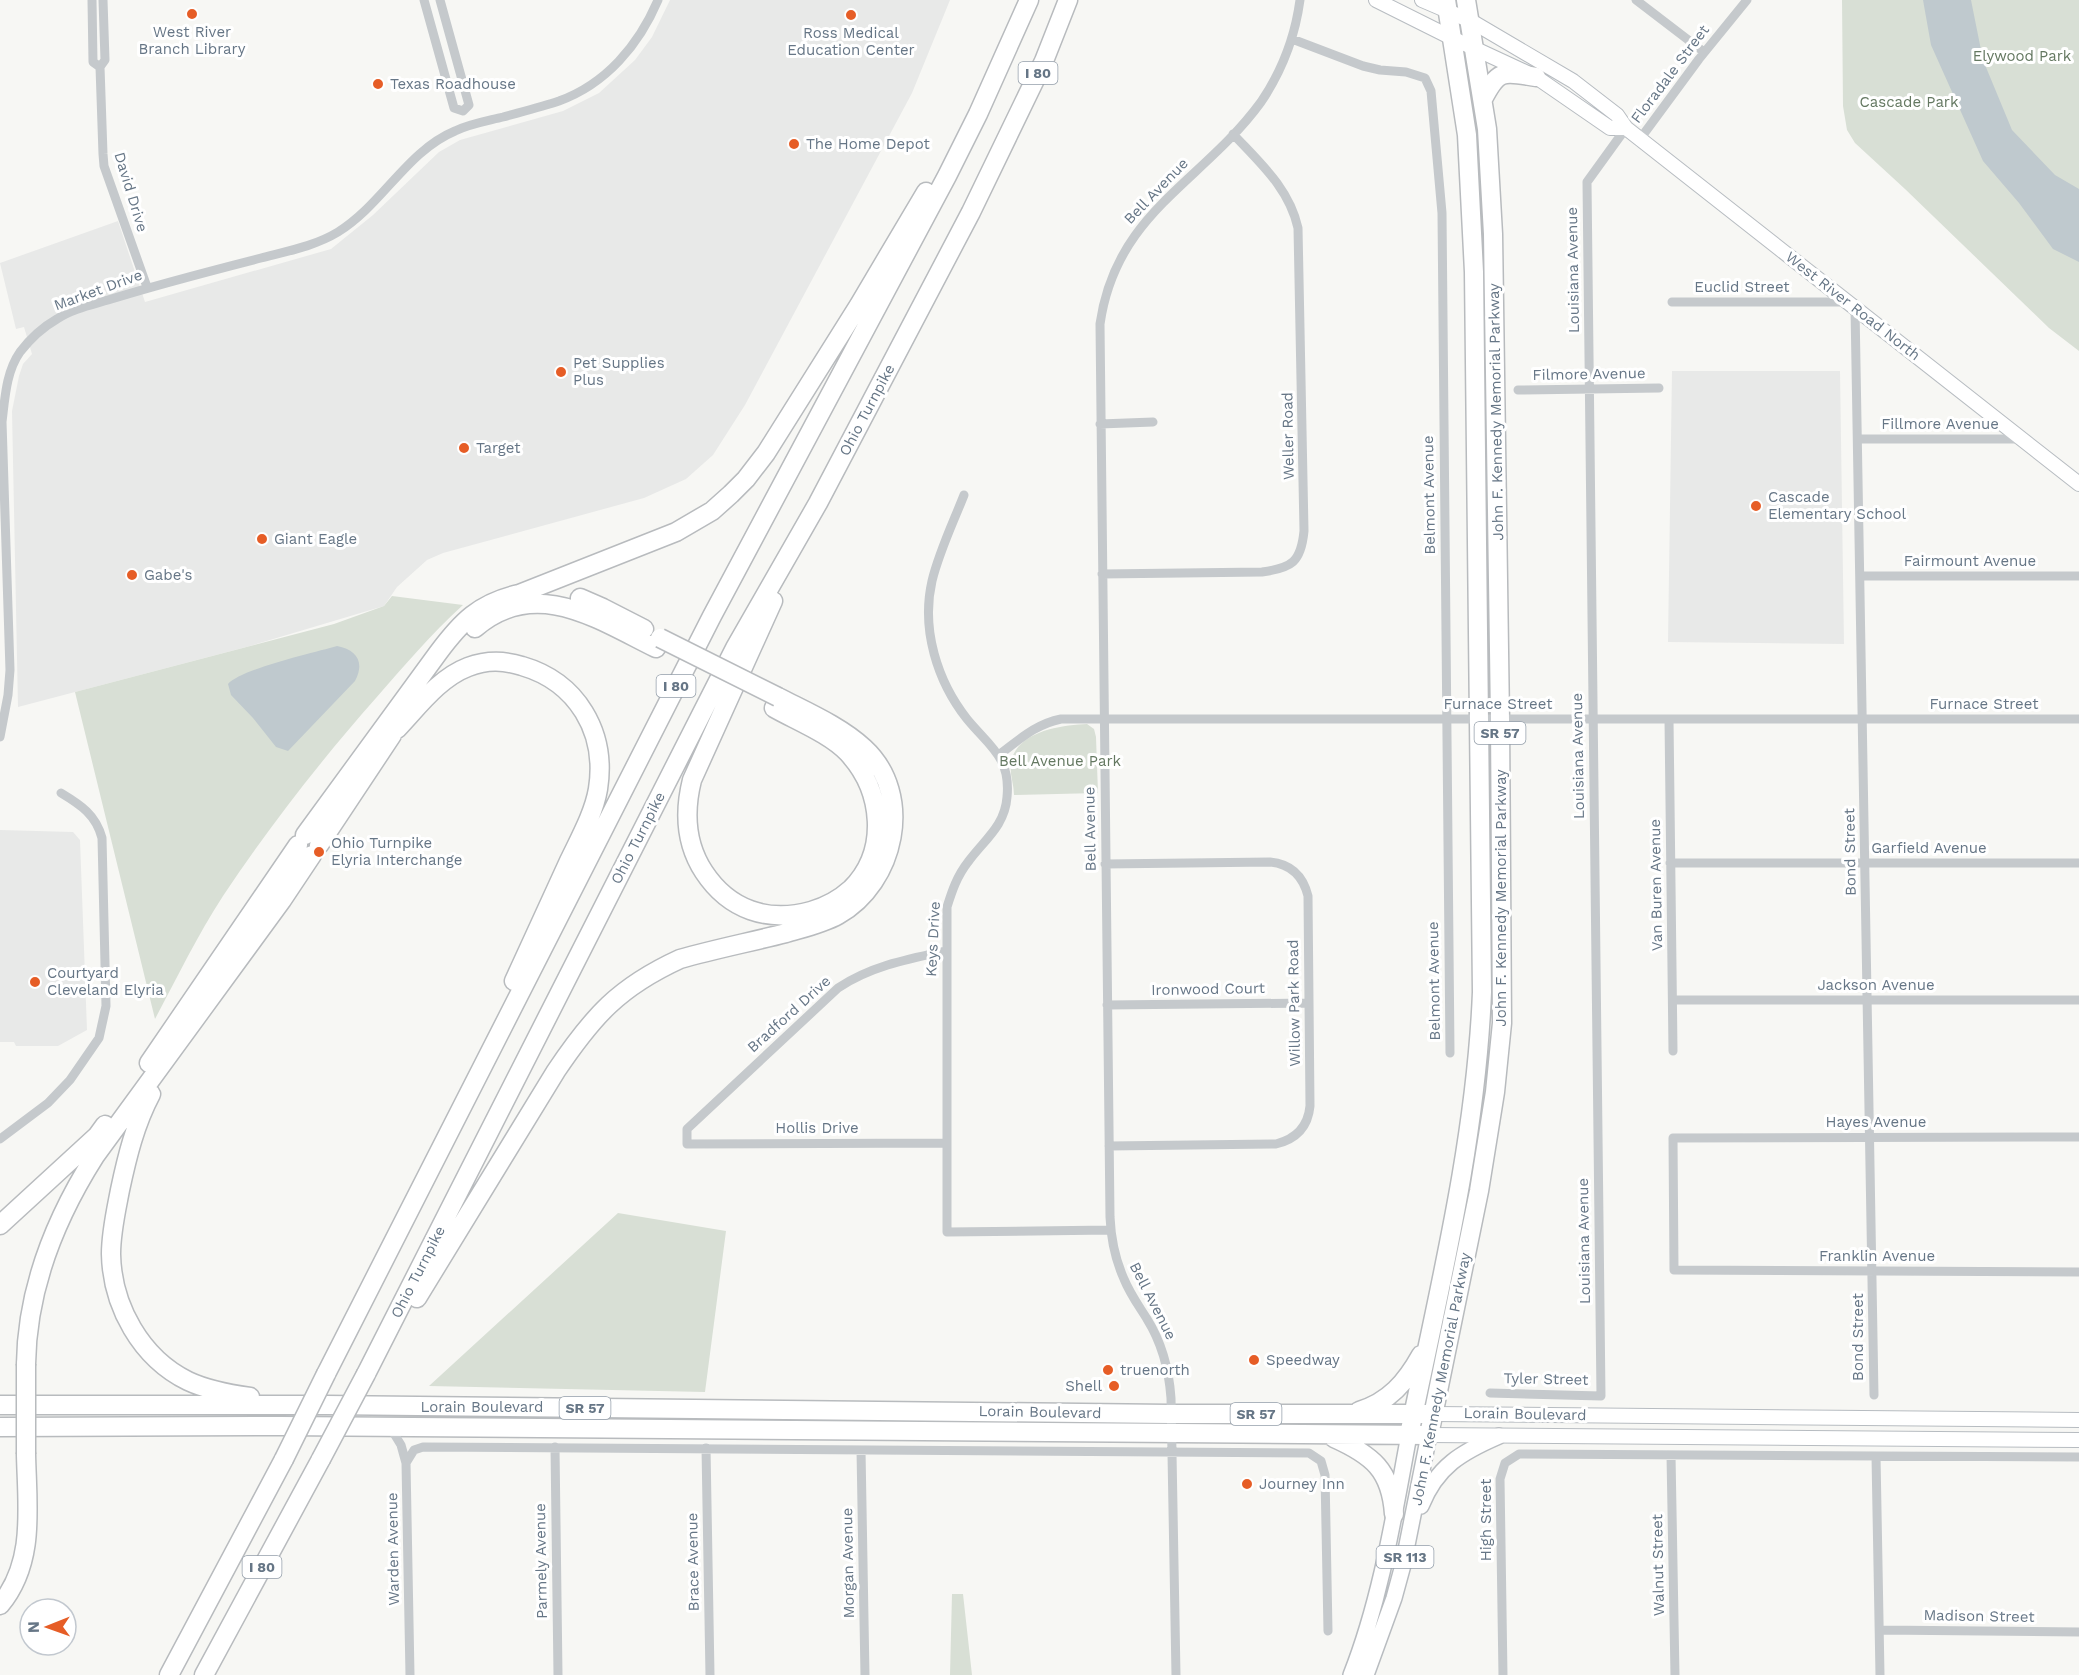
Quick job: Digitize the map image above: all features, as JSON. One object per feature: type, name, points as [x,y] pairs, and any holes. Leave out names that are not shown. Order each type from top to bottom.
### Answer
[{"type":"highway","points":[[519,594],[676,532],[712,511],[746,479],[766,453],[859,305],[935,177],[1029,0]]},
{"type":"highway","name":"I 80","points":[[169,1675],[284,1459],[707,626],[947,176],[978,114],[1029,0]]},
{"type":"highway","name":"Ohio Turnpike","points":[[204,1675],[366,1374],[735,648],[818,503],[1004,145],[1044,61],[1068,0]]},
{"type":"highway","name":"John F. Kennedy Memorial Parkway","points":[[1429,1435],[1479,1191],[1500,1050],[1502,984],[1493,234],[1490,162],[1483,99],[1466,0]]},
{"type":"highway","name":"John F. Kennedy Memorial Parkway","points":[[1410,1435],[1466,1152],[1480,1051],[1482,958],[1472,198],[1465,115],[1448,6]]},
{"type":"highway","points":[[1483,99],[1492,81],[1506,72],[1536,77]]},
{"type":"highway","points":[[775,702],[846,752],[863,772],[871,789],[877,819],[873,853],[857,882],[849,891],[816,909],[787,916],[762,914],[750,910],[726,896],[716,887],[699,864],[694,852],[687,825],[686,810],[692,780],[818,503]]},
{"type":"highway","points":[[326,1405],[230,1394],[189,1382],[150,1355],[135,1334],[122,1309],[114,1284],[111,1254],[116,1213],[128,1156],[145,1106],[187,1032],[308,845],[458,628],[483,607],[503,597],[519,594],[566,594],[585,599],[658,643]]},
{"type":"highway","points":[[0,1225],[97,1136],[308,845],[397,729],[459,642],[481,622],[508,610],[535,604],[566,606],[658,643],[852,739],[865,749],[884,778],[891,798],[893,821],[891,845],[884,866],[861,899],[835,917],[811,926],[680,959],[626,990],[609,1003],[578,1039],[556,1071],[420,1294],[366,1374]]},
{"type":"highway","points":[[397,729],[440,685],[454,674],[468,667],[498,661],[512,663],[544,674],[568,691],[597,738],[599,759],[598,791],[593,807],[466,1082],[423,1183]]},
{"type":"highway","points":[[23,1365],[36,1286],[60,1218],[95,1156],[187,1032]]},
{"type":"highway","points":[[0,1605],[18,1577],[26,1549],[23,1365],[26,1305],[39,1251],[62,1198],[95,1146],[97,1136]]},
{"type":"highway","name":"SR 57","points":[[1342,1414],[1361,1411],[1395,1392],[1408,1378],[1428,1343]]},
{"type":"highway","name":"Lorain Boulevard","points":[[0,1405],[326,1405],[1170,1414],[1433,1414]]},
{"type":"highway","name":"Lorain Boulevard","points":[[5,1428],[390,1427],[1429,1435]]},
{"type":"highway","points":[[1326,1435],[1364,1452],[1377,1464],[1390,1488],[1394,1514]]},
{"type":"highway","points":[[0,1589],[8,1575],[17,1545],[23,1454]]},
{"type":"main road","name":"West River Road North","points":[[1376,0],[1536,77],[1559,90],[1610,128],[1626,128]]},
{"type":"main road","name":"West River Road North","points":[[1422,0],[1448,6],[1574,81],[1617,115],[1626,128],[2079,484]]},
{"type":"main road","name":"Lorain Boulevard","points":[[1433,1414],[2079,1420]]},
{"type":"main road","name":"John F. Kennedy Memorial Parkway","points":[[1351,1675],[1374,1603],[1410,1435]]},
{"type":"main road","name":"Lorain Boulevard","points":[[1429,1435],[2079,1440]]},
{"type":"main road","name":"John F. Kennedy Memorial Parkway","points":[[1366,1675],[1394,1598],[1429,1435]]},
{"type":"main road","points":[[1409,1536],[1432,1483],[1445,1467],[1461,1454],[1499,1436]]},
{"type":"street","name":"David Drive","points":[[92,0],[93,62],[100,68]]},
{"type":"street","name":"David Drive","points":[[104,0],[105,60],[100,68],[104,166],[147,287]]},
{"type":"street","points":[[424,0],[454,108],[463,111]]},
{"type":"street","points":[[440,0],[469,105],[463,111]]},
{"type":"street","name":"Market Drive","points":[[0,737],[10,670],[2,422],[12,368],[19,353],[33,336],[58,318],[147,287],[315,244],[340,231],[419,155],[455,130],[559,101],[587,88],[614,67],[631,48],[652,16],[658,0]]},
{"type":"street","name":"Bell Avenue","points":[[1176,1675],[1170,1386],[1162,1350],[1155,1332],[1122,1276],[1110,1230],[1100,324],[1106,294],[1116,265],[1141,226],[1233,134],[1272,85],[1292,39],[1300,0]]},
{"type":"street","points":[[1636,0],[1704,52]]},
{"type":"street","name":"Floradale Street","points":[[1640,139],[1704,52],[1747,0]]},
{"type":"street","name":"Belmont Avenue","points":[[1292,39],[1363,66],[1406,72],[1425,78],[1431,92],[1442,213],[1450,1053]]},
{"type":"street","points":[[463,111],[467,127]]},
{"type":"street","name":"Louisiana Avenue","points":[[1601,1396],[1587,182],[1626,128]]},
{"type":"street","name":"Weller Road","points":[[1102,574],[1282,570],[1295,562],[1303,549],[1304,487],[1298,228],[1289,201],[1280,185],[1233,134]]},
{"type":"street","name":"Euclid Street","points":[[1672,302],[1851,305]]},
{"type":"street","name":"Bond Street","points":[[1851,305],[1858,439],[1874,1395]]},
{"type":"street","name":"Filmore Avenue","points":[[1518,390],[1659,388]]},
{"type":"street","points":[[1100,424],[1153,422]]},
{"type":"street","name":"Fillmore Avenue","points":[[1858,439],[2022,439]]},
{"type":"street","points":[[964,495],[934,576],[929,607],[930,633],[936,660],[949,690],[966,718],[1000,754]]},
{"type":"street","name":"Fairmount Avenue","points":[[1860,576],[2079,576]]},
{"type":"street","name":"Furnace Street","points":[[1000,754],[1035,728],[1061,719],[2079,719]]},
{"type":"street","name":"Van Buren Avenue","points":[[1669,719],[1673,1051]]},
{"type":"street","name":"Keys Drive","points":[[1000,754],[1008,795],[1004,816],[993,834],[964,867],[952,891],[946,916],[947,1232],[1110,1230]]},
{"type":"street","points":[[0,1139],[48,1103],[70,1080],[99,1038],[106,1006],[102,838],[99,827],[89,813],[61,793]]},
{"type":"street","name":"Willow Park Road","points":[[1105,864],[1270,862],[1286,866],[1294,871],[1305,886],[1308,896],[1310,1112],[1302,1130],[1294,1137],[1276,1144],[1109,1146]]},
{"type":"street","name":"Garfield Avenue","points":[[1670,863],[2079,863]]},
{"type":"street","name":"Bradford Drive","points":[[687,1144],[687,1129],[838,988],[880,966],[946,951]]},
{"type":"street","name":"Jackson Avenue","points":[[1673,1000],[2079,1000]]},
{"type":"street","name":"Ironwood Court","points":[[1107,1005],[1309,1003]]},
{"type":"street","name":"Hayes Avenue","points":[[1674,1270],[1673,1138],[2079,1137]]},
{"type":"street","name":"Hollis Drive","points":[[687,1144],[946,1143]]},
{"type":"street","name":"Franklin Avenue","points":[[1674,1270],[2079,1272]]},
{"type":"street","name":"Tyler Street","points":[[1490,1393],[1601,1396]]},
{"type":"street","name":"Warden Avenue","points":[[390,1427],[401,1446],[406,1463],[410,1675]]},
{"type":"street","points":[[406,1463],[414,1450],[423,1446],[1309,1453],[1321,1461],[1325,1475],[1328,1631]]},
{"type":"street","name":"Parmely Avenue","points":[[555,1448],[558,1675]]},
{"type":"street","name":"Brace Avenue","points":[[706,1448],[710,1675]]},
{"type":"street","name":"Morgan Avenue","points":[[861,1450],[865,1675]]},
{"type":"street","name":"High Street","points":[[1503,1675],[1500,1479],[1505,1463],[1519,1454],[1671,1455]]},
{"type":"street","points":[[1671,1455],[2079,1457]]},
{"type":"street","name":"Walnut Street","points":[[1671,1455],[1675,1675]]},
{"type":"street","points":[[1876,1456],[1880,1675]]},
{"type":"street","name":"Madison Street","points":[[1880,1630],[2079,1632]]},
{"type":"shaded area","points":[[670,0],[950,0],[912,93],[745,405],[713,455],[686,479],[644,498],[443,553],[427,560],[397,587],[384,606],[250,646],[18,707],[12,411],[23,364],[32,354],[24,327],[16,329],[0,263],[118,221],[145,302],[331,249],[373,215],[439,152],[460,140],[563,111],[599,93],[635,60],[652,37]]},
{"type":"shaded area","points":[[1923,0],[1971,0],[1983,60],[2012,130],[2055,175],[2079,189],[2079,262],[2053,249],[2019,203],[1983,161],[1931,45]]},
{"type":"shaded area","name":"Cascade Elementary School","points":[[1672,371],[1840,371],[1844,644],[1668,642]]},
{"type":"shaded area","points":[[337,646],[350,650],[357,658],[359,668],[355,681],[288,751],[276,747],[231,695],[228,684],[235,678],[262,667]]},
{"type":"shaded area","points":[[0,830],[73,832],[80,840],[87,1030],[58,1046],[16,1046],[14,1042],[0,1042]]},
{"type":"green space","name":"Cascade Park","points":[[1842,0],[2079,0],[2079,351],[2049,328],[1855,143],[1847,130],[1843,106]]},
{"type":"green space","points":[[392,596],[463,605],[418,650],[356,721],[277,819],[214,911],[155,1019],[75,692],[334,624],[384,606]]},
{"type":"green space","name":"Bell Avenue Park","points":[[1087,724],[1094,729],[1096,737],[1098,793],[1014,795],[1011,762],[1022,743],[1054,728]]},
{"type":"green space","points":[[618,1213],[726,1231],[705,1392],[429,1386]]},
{"type":"green space","points":[[952,1594],[963,1594],[972,1675],[950,1675]]},
{"type":"place","name":"West River Branch Library","points":[[192,14]]},
{"type":"place","name":"Ross Medical Education Center","points":[[851,15]]},
{"type":"place","name":"Texas Roadhouse","points":[[378,84]]},
{"type":"place","name":"The Home Depot","points":[[794,144]]},
{"type":"place","name":"Pet Supplies Plus","points":[[561,372]]},
{"type":"place","name":"Target","points":[[464,448]]},
{"type":"place","name":"Cascade Elementary School","points":[[1756,506]]},
{"type":"place","name":"Giant Eagle","points":[[262,539]]},
{"type":"place","name":"Gabe's","points":[[132,575]]},
{"type":"place","name":"Ohio Turnpike Elyria Interchange","points":[[319,852]]},
{"type":"place","name":"Courtyard Cleveland Elyria","points":[[35,982]]},
{"type":"place","name":"Speedway","points":[[1254,1360]]},
{"type":"place","name":"truenorth","points":[[1108,1370]]},
{"type":"place","name":"Shell","points":[[1114,1386]]},
{"type":"place","name":"Journey Inn","points":[[1247,1484]]},
{"type":"park label","name":"Elywood Park","points":[[2022,56]]}]
